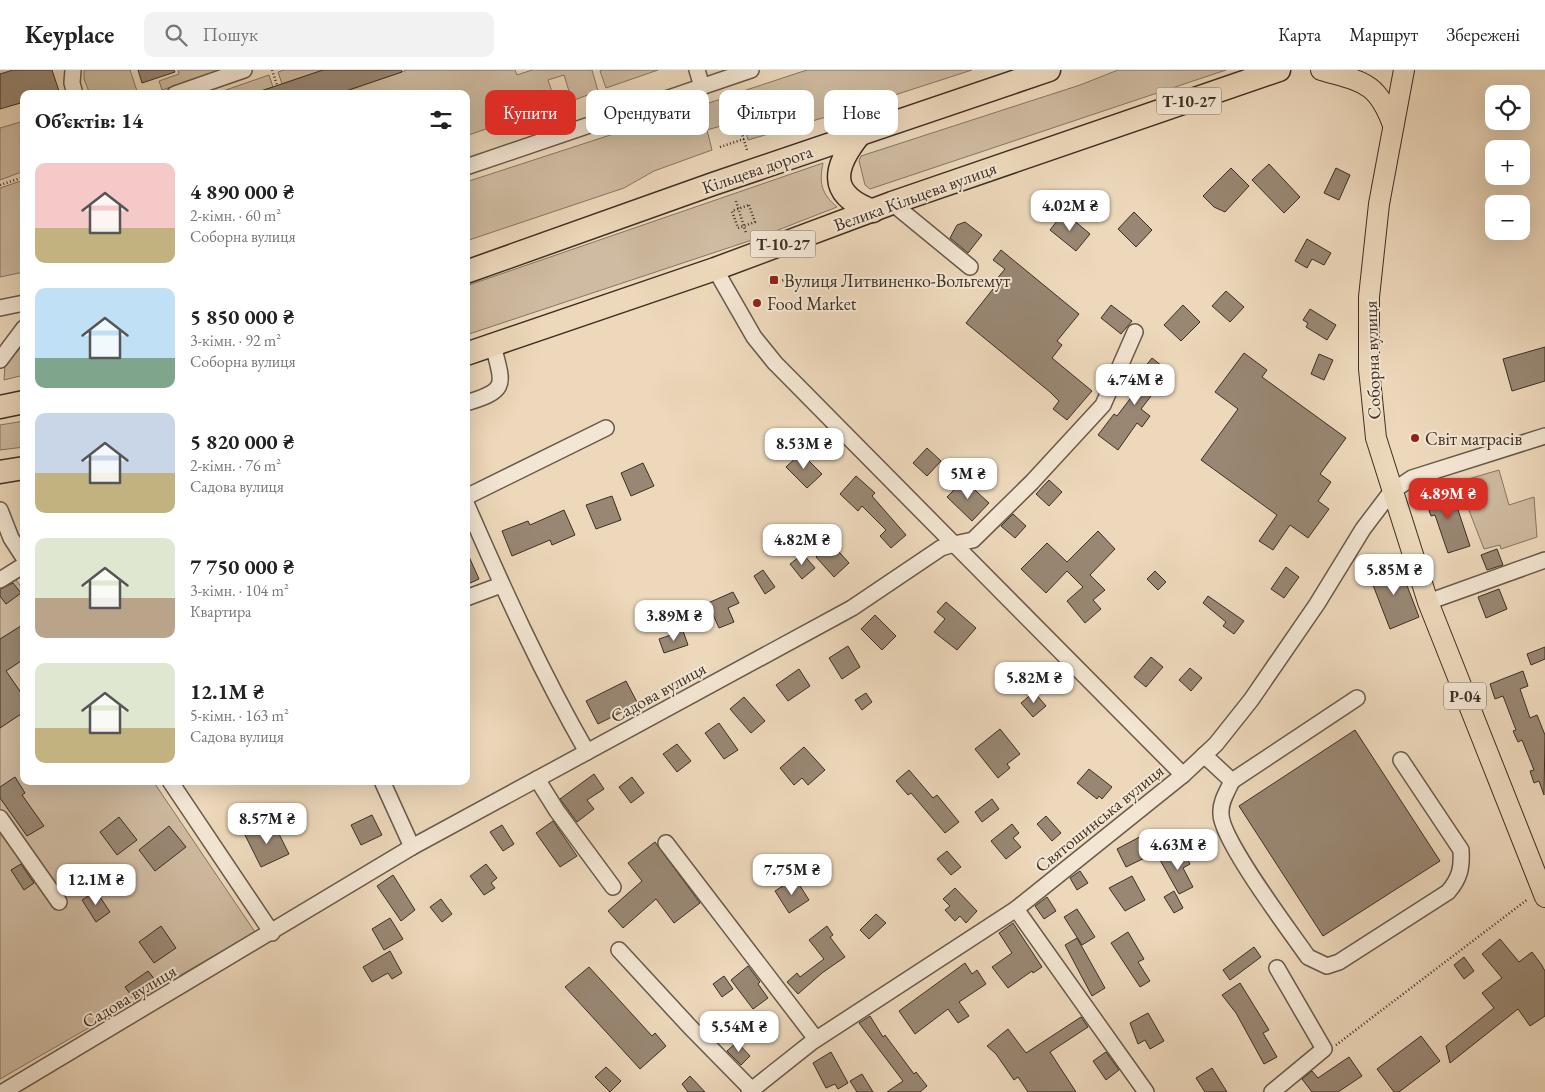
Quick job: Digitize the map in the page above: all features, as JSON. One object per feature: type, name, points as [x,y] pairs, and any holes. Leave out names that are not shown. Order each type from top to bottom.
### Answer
[{"type":"highway","name":"Кільцева дорога","points":[[898,121],[1049,70]]},
{"type":"highway","name":"Велика Кільцева вулиця","points":[[470,353],[715,269],[882,207],[1279,70]]},
{"type":"highway","name":"Кільцева дорога","points":[[470,271],[857,135]]},
{"type":"highway","points":[[859,135],[845,153],[839,171],[841,187],[848,198],[859,206],[882,207]]},
{"type":"highway","points":[[0,407],[20,403]]},
{"type":"highway","points":[[0,472],[20,469]]},
{"type":"main road","points":[[1321,70],[1362,82],[1376,92],[1386,106],[1393,125]]},
{"type":"main road","name":"Соборна вулиця","points":[[1404,70],[1378,214],[1369,298],[1369,360],[1376,438],[1391,492],[1428,602],[1543,893]]},
{"type":"street","points":[[73,70],[75,90]]},
{"type":"street","points":[[186,90],[244,70]]},
{"type":"street","points":[[697,70],[702,87]]},
{"type":"street","points":[[470,166],[751,70]]},
{"type":"street","points":[[882,207],[970,267]]},
{"type":"street","points":[[715,269],[754,337],[775,363],[1183,776]]},
{"type":"street","points":[[0,308],[20,304]]},
{"type":"street","name":"Садова вулиця","points":[[4,1092],[412,847],[852,608],[941,548],[972,540],[1044,470],[1103,405],[1135,332]]},
{"type":"street","points":[[0,360],[20,333]]},
{"type":"street","points":[[470,402],[488,396],[500,384],[501,377],[492,345]]},
{"type":"street","points":[[470,495],[606,428]]},
{"type":"street","name":"Святошинська вулиця","points":[[751,1091],[816,1039],[1016,909],[1183,776],[1204,755],[1257,692],[1317,604],[1363,529],[1391,492],[1412,478],[1545,436]]},
{"type":"street","points":[[0,510],[6,542],[20,555]]},
{"type":"street","points":[[470,512],[502,585],[561,706],[587,752]]},
{"type":"street","points":[[1428,602],[1545,560]]},
{"type":"street","points":[[0,580],[20,562]]},
{"type":"street","points":[[470,597],[502,585]]},
{"type":"street","points":[[1356,698],[1232,781],[1222,802],[1220,813],[1228,837],[1308,958],[1326,966],[1339,962],[1440,898],[1457,882],[1462,867],[1461,850],[1400,760]]},
{"type":"street","points":[[1204,755],[1232,781]]},
{"type":"street","points":[[537,779],[557,811],[613,887]]},
{"type":"street","points":[[173,785],[272,932]]},
{"type":"street","points":[[384,785],[412,847]]},
{"type":"street","points":[[0,818],[59,902]]},
{"type":"street","points":[[666,843],[816,1039]]},
{"type":"street","points":[[1016,909],[1146,1092]]},
{"type":"street","points":[[620,950],[690,1028],[751,1091]]},
{"type":"street","points":[[1272,1092],[1324,1049],[1277,968]]},
{"type":"path","points":[[272,70],[277,85]]},
{"type":"path","points":[[743,135],[747,150]]},
{"type":"path","points":[[720,147],[744,139]]},
{"type":"path","points":[[0,185],[20,178]]},
{"type":"path","points":[[736,201],[746,232]]},
{"type":"path","points":[[749,205],[755,222],[744,226],[738,228],[732,211],[749,205]]},
{"type":"path","points":[[769,285],[787,279],[784,271]]},
{"type":"path","points":[[1324,1049],[1339,1044],[1543,893]]},
{"type":"shaded area","points":[[84,70],[130,70],[137,90],[88,90],[84,79]]},
{"type":"shaded area","points":[[178,70],[223,70],[162,90],[159,81],[179,74]]},
{"type":"shaded area","points":[[284,70],[323,70],[282,84],[278,72]]},
{"type":"shaded area","points":[[407,70],[515,70],[517,75],[532,70],[592,70],[598,90],[586,90],[586,96],[576,99],[576,90],[569,90],[564,75],[548,80],[551,90],[485,90],[485,129],[470,135],[470,90],[349,90]]},
{"type":"shaded area","points":[[658,70],[606,88],[600,71]]},
{"type":"shaded area","points":[[807,70],[972,70],[898,94],[898,90],[824,90],[824,118],[814,120],[814,90],[746,90]]},
{"type":"shaded area","points":[[1118,70],[1226,70],[870,189],[865,185],[859,161],[861,156],[1080,85]]},
{"type":"shaded area","points":[[269,75],[273,87],[264,90],[226,90]]},
{"type":"shaded area","points":[[719,100],[719,126],[709,129],[709,103]]},
{"type":"shaded area","points":[[20,122],[20,172],[0,180],[0,128]]},
{"type":"shaded area","points":[[610,135],[708,135],[712,150],[654,171],[624,188],[470,240],[470,181]]},
{"type":"shaded area","points":[[746,135],[765,135],[748,140]]},
{"type":"shaded area","points":[[823,163],[822,187],[837,207],[755,239],[470,334],[470,285]]},
{"type":"shaded area","points":[[20,181],[20,273],[0,277],[0,188]]},
{"type":"shaded area","points":[[20,348],[20,376],[4,380],[5,365]]},
{"type":"shaded area","points":[[20,422],[20,448],[0,450],[0,425]]},
{"type":"shaded area","points":[[1499,470],[1509,505],[1534,497],[1537,537],[1501,549],[1500,545],[1484,549],[1458,482]]},
{"type":"shaded area","points":[[7,567],[20,585],[20,785],[156,785],[255,932],[0,1079],[0,571]]},
{"type":"building","points":[[13,70],[52,70],[59,90],[20,90],[20,103],[0,109],[0,74]]},
{"type":"building","points":[[138,70],[174,70],[175,72],[142,83]]},
{"type":"building","points":[[323,70],[401,70],[402,72],[349,90],[264,90]]},
{"type":"building","points":[[1269,164],[1300,197],[1284,213],[1252,180]]},
{"type":"building","points":[[1231,168],[1249,186],[1225,212],[1214,207],[1203,196]]},
{"type":"building","points":[[1336,168],[1350,175],[1339,200],[1324,193]]},
{"type":"building","points":[[1064,212],[1090,234],[1076,251],[1050,230]]},
{"type":"building","points":[[1134,212],[1152,230],[1136,247],[1118,229]]},
{"type":"building","points":[[965,222],[982,235],[968,253],[950,238],[957,225]]},
{"type":"building","points":[[1307,239],[1331,253],[1324,265],[1312,259],[1307,268],[1295,261]]},
{"type":"building","points":[[1001,250],[1079,314],[1057,341],[1062,345],[1052,358],[1092,391],[1067,420],[1053,409],[1059,401],[1050,392],[966,323],[993,289],[990,287],[1005,269],[993,260]]},
{"type":"building","points":[[1226,291],[1244,307],[1230,322],[1212,306]]},
{"type":"building","points":[[1111,305],[1132,321],[1121,334],[1101,318]]},
{"type":"building","points":[[1183,305],[1200,322],[1181,341],[1164,325]]},
{"type":"building","points":[[1310,309],[1336,325],[1327,340],[1306,327],[1308,323],[1303,320]]},
{"type":"building","points":[[1545,347],[1545,381],[1512,391],[1503,359]]},
{"type":"building","points":[[1244,353],[1267,370],[1262,377],[1346,438],[1320,474],[1331,482],[1318,501],[1329,509],[1308,538],[1290,525],[1273,550],[1259,541],[1277,515],[1201,460],[1238,409],[1215,392]]},
{"type":"building","points":[[1319,354],[1333,360],[1324,380],[1311,374]]},
{"type":"building","points":[[1152,358],[1172,374],[1161,389],[1158,387],[1141,409],[1150,416],[1142,427],[1137,423],[1118,450],[1098,435],[1114,414],[1117,416],[1146,378],[1140,373]]},
{"type":"building","points":[[927,448],[941,461],[927,476],[913,463]]},
{"type":"building","points":[[801,453],[822,474],[807,488],[786,467]]},
{"type":"building","points":[[643,463],[654,486],[631,496],[621,473]]},
{"type":"building","points":[[856,476],[875,493],[872,496],[906,535],[891,548],[880,536],[886,530],[862,506],[858,511],[840,494]]},
{"type":"building","points":[[964,480],[989,503],[972,521],[947,497]]},
{"type":"building","points":[[1049,480],[1062,492],[1049,506],[1036,494]]},
{"type":"building","points":[[1451,489],[1470,546],[1448,553],[1435,515],[1431,516],[1425,499]]},
{"type":"building","points":[[612,496],[621,520],[596,529],[586,505]]},
{"type":"building","points":[[564,510],[575,535],[552,545],[550,540],[512,556],[502,531],[528,521],[530,525]]},
{"type":"building","points":[[1013,514],[1026,526],[1015,538],[1001,526]]},
{"type":"building","points":[[1098,531],[1115,549],[1090,575],[1105,590],[1093,600],[1101,609],[1085,623],[1067,601],[1083,587],[1067,571],[1046,593],[1021,569],[1047,543],[1067,562]]},
{"type":"building","points":[[831,543],[849,563],[834,577],[816,557]]},
{"type":"building","points":[[1497,549],[1503,565],[1487,570],[1481,555]]},
{"type":"building","points":[[803,554],[815,568],[802,579],[790,564]]},
{"type":"building","points":[[470,559],[479,579],[470,583]]},
{"type":"building","points":[[1398,562],[1419,617],[1390,629],[1371,580],[1379,577],[1376,570]]},
{"type":"building","points":[[1286,567],[1299,577],[1284,598],[1271,589]]},
{"type":"building","points":[[763,570],[775,587],[765,594],[754,576]]},
{"type":"building","points":[[1155,571],[1166,582],[1158,590],[1147,579]]},
{"type":"building","points":[[13,583],[20,594],[6,604],[0,596],[0,589]]},
{"type":"building","points":[[1499,589],[1507,609],[1486,618],[1478,597]]},
{"type":"building","points":[[733,592],[739,603],[728,608],[734,622],[719,628],[708,603]]},
{"type":"building","points":[[1208,596],[1244,621],[1234,634],[1223,626],[1226,622],[1203,603]]},
{"type":"building","points":[[946,602],[976,628],[957,650],[934,632],[945,619],[937,612]]},
{"type":"building","points":[[875,615],[896,636],[882,650],[861,629]]},
{"type":"building","points":[[20,626],[20,662],[6,671],[20,691],[20,715],[0,728],[0,639]]},
{"type":"building","points":[[683,631],[688,645],[664,653],[659,639]]},
{"type":"building","points":[[848,646],[860,667],[842,679],[829,658]]},
{"type":"building","points":[[1545,647],[1545,659],[1531,665],[1527,654]]},
{"type":"building","points":[[1151,657],[1163,667],[1146,687],[1134,677]]},
{"type":"building","points":[[1190,668],[1202,678],[1191,691],[1179,680]]},
{"type":"building","points":[[799,669],[810,686],[788,701],[776,685]]},
{"type":"building","points":[[1523,671],[1528,686],[1520,689],[1530,718],[1537,715],[1545,735],[1544,795],[1539,781],[1534,783],[1530,771],[1534,770],[1522,740],[1518,742],[1513,731],[1516,730],[1503,696],[1495,699],[1490,684]]},
{"type":"building","points":[[626,681],[638,704],[598,724],[586,701]]},
{"type":"building","points":[[1034,692],[1046,706],[1033,717],[1021,703]]},
{"type":"building","points":[[866,693],[872,702],[862,710],[855,700]]},
{"type":"building","points":[[744,697],[765,721],[751,733],[730,709]]},
{"type":"building","points":[[719,723],[738,750],[724,759],[705,733]]},
{"type":"building","points":[[1000,729],[1020,754],[1007,764],[1010,768],[998,778],[975,749]]},
{"type":"building","points":[[1355,730],[1440,861],[1323,936],[1239,806]]},
{"type":"building","points":[[677,744],[691,761],[677,772],[663,754]]},
{"type":"building","points":[[804,747],[825,770],[808,785],[802,778],[794,785],[780,768]]},
{"type":"building","points":[[1089,769],[1112,787],[1102,799],[1099,796],[1097,799],[1077,783]]},
{"type":"building","points":[[909,770],[933,798],[937,795],[959,822],[945,833],[911,793],[908,795],[896,781]]},
{"type":"building","points":[[594,774],[604,789],[587,800],[594,809],[577,822],[560,799]]},
{"type":"building","points":[[15,777],[25,793],[22,795],[44,826],[27,836],[0,798],[0,787]]},
{"type":"building","points":[[632,777],[644,793],[631,803],[619,787]]},
{"type":"building","points":[[992,799],[999,809],[982,822],[975,812]]},
{"type":"building","points":[[372,815],[382,835],[361,845],[351,825]]},
{"type":"building","points":[[1046,816],[1061,833],[1052,841],[1037,824]]},
{"type":"building","points":[[119,817],[137,840],[117,855],[100,832]]},
{"type":"building","points":[[553,821],[577,856],[560,867],[536,833]]},
{"type":"building","points":[[273,822],[289,854],[261,867],[245,835]]},
{"type":"building","points":[[1012,824],[1019,833],[1013,838],[1021,847],[1006,859],[991,841]]},
{"type":"building","points":[[502,825],[514,844],[503,851],[490,832]]},
{"type":"building","points":[[169,826],[186,847],[155,871],[139,850]]},
{"type":"building","points":[[1151,831],[1161,850],[1126,867],[1117,849]]},
{"type":"building","points":[[655,842],[700,903],[674,923],[656,899],[623,928],[608,911],[642,881],[628,863]]},
{"type":"building","points":[[1182,849],[1190,864],[1183,868],[1193,887],[1179,894],[1160,860]]},
{"type":"building","points":[[947,851],[961,867],[951,875],[937,859]]},
{"type":"building","points":[[21,864],[34,883],[24,890],[11,870]]},
{"type":"building","points":[[486,864],[497,878],[491,883],[495,888],[484,895],[470,876]]},
{"type":"building","points":[[1080,871],[1088,883],[1077,890],[1070,878]]},
{"type":"building","points":[[393,875],[415,910],[401,921],[377,886]]},
{"type":"building","points":[[1132,876],[1145,900],[1125,911],[1109,888]]},
{"type":"building","points":[[795,878],[809,900],[789,913],[775,891]]},
{"type":"building","points":[[955,888],[977,911],[966,923],[960,916],[955,921],[945,910],[950,906],[943,899]]},
{"type":"building","points":[[96,891],[110,912],[96,922],[82,900]]},
{"type":"building","points":[[1174,891],[1183,908],[1174,913],[1164,897]]},
{"type":"building","points":[[1047,897],[1056,911],[1044,919],[1035,906]]},
{"type":"building","points":[[441,899],[452,914],[442,922],[430,907]]},
{"type":"building","points":[[1077,909],[1095,937],[1082,945],[1064,917]]},
{"type":"building","points":[[876,914],[886,923],[869,939],[860,930]]},
{"type":"building","points":[[390,918],[403,939],[384,950],[372,929]]},
{"type":"building","points":[[1013,923],[1042,967],[1033,973],[1032,971],[1008,988],[992,967],[1012,953],[999,933]]},
{"type":"building","points":[[161,926],[176,948],[154,963],[139,942]]},
{"type":"building","points":[[827,926],[833,935],[830,937],[845,957],[822,973],[798,994],[787,982],[797,973],[800,977],[824,959],[809,940]]},
{"type":"building","points":[[1128,932],[1144,959],[1138,962],[1150,981],[1140,987],[1111,943]]},
{"type":"building","points":[[1077,938],[1105,988],[1092,996],[1065,945]]},
{"type":"building","points":[[1500,939],[1519,962],[1532,952],[1541,964],[1545,971],[1545,1016],[1530,1026],[1518,1009],[1450,1063],[1446,1046],[1494,1008],[1482,993],[1502,978],[1482,954]]},
{"type":"building","points":[[1254,947],[1261,957],[1230,980],[1223,970]]},
{"type":"building","points":[[390,951],[402,973],[392,979],[388,973],[372,982],[363,967]]},
{"type":"building","points":[[1464,957],[1474,971],[1464,979],[1454,965]]},
{"type":"building","points":[[965,963],[972,974],[977,970],[986,984],[959,1002],[969,1016],[958,1023],[948,1009],[915,1034],[899,1011]]},
{"type":"building","points":[[748,966],[760,982],[758,984],[768,998],[753,1009],[731,980]]},
{"type":"building","points":[[589,967],[652,1036],[655,1033],[666,1046],[640,1069],[565,987]]},
{"type":"building","points":[[148,971],[160,986],[136,1002],[125,987]]},
{"type":"building","points":[[724,976],[733,989],[722,997],[713,984]]},
{"type":"building","points":[[1240,983],[1269,1030],[1263,1033],[1277,1057],[1264,1064],[1236,1013],[1222,995]]},
{"type":"building","points":[[1148,1013],[1164,1041],[1150,1049],[1145,1040],[1138,1044],[1130,1023]]},
{"type":"building","points":[[870,1016],[883,1037],[885,1035],[914,1074],[916,1072],[927,1086],[920,1092],[887,1092],[903,1081],[859,1023]]},
{"type":"building","points":[[1081,1017],[1088,1027],[1050,1052],[1076,1092],[1028,1092],[1018,1077],[1014,1080],[996,1054],[987,1046],[1008,1029],[1026,1053]]},
{"type":"building","points":[[1421,1036],[1440,1061],[1399,1092],[1394,1092],[1377,1069]]},
{"type":"building","points":[[737,1042],[750,1056],[741,1065],[727,1051]]},
{"type":"building","points":[[831,1052],[848,1083],[838,1089],[835,1084],[826,1088],[813,1063]]},
{"type":"building","points":[[1106,1052],[1119,1070],[1106,1080],[1093,1061]]},
{"type":"building","points":[[1349,1057],[1362,1076],[1338,1092],[1312,1092],[1302,1079],[1312,1071],[1318,1078]]},
{"type":"building","points":[[606,1067],[621,1081],[610,1092],[595,1077]]},
{"type":"building","points":[[1212,1068],[1227,1092],[1205,1092],[1196,1078]]},
{"type":"building","points":[[862,1074],[873,1092],[857,1092],[850,1081]]},
{"type":"building","points":[[690,1076],[705,1092],[688,1092],[682,1084]]},
{"type":"place","name":"Вулиця Литвиненко-Вольгемут","points":[[774,280]]},
{"type":"place","name":"Food Market","points":[[757,303]]},
{"type":"place","name":"Світ матрасів","points":[[1415,438]]}]
